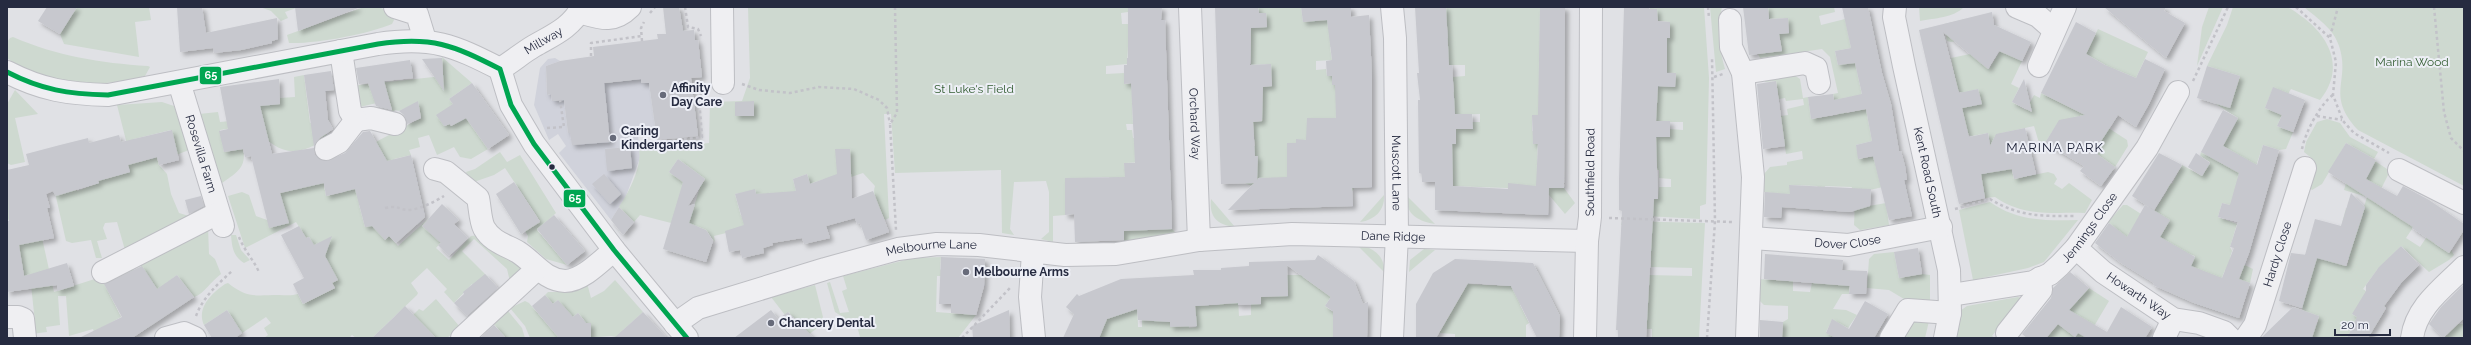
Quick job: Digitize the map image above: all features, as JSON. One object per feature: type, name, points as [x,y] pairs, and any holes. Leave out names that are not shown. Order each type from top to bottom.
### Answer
[{"type":"street","points":[[395,7],[425,11],[425,40]]},
{"type":"street","points":[[718,80],[722,7]]},
{"type":"street","name":"Orchard Way","points":[[1190,7],[1199,240]]},
{"type":"street","name":"Muscott Lane","points":[[1392,7],[1394,38],[1396,235],[1392,338]]},
{"type":"street","name":"Southfield Road","points":[[1585,338],[1587,241],[1590,217],[1591,7]]},
{"type":"street","name":"Kent Road South","points":[[1895,7],[1894,17],[1904,66],[1941,227],[1949,270],[1951,304],[1945,338]]},
{"type":"street","points":[[2017,7],[2038,16],[2054,30]]},
{"type":"street","points":[[2039,66],[2065,7]]},
{"type":"street","points":[[580,10],[608,18],[641,14]]},
{"type":"street","name":"Millway","points":[[500,69],[534,46],[557,35],[580,10]]},
{"type":"street","points":[[1720,21],[1743,73],[1753,177],[1750,222],[1746,230],[1747,338]]},
{"type":"street","points":[[7,72],[36,86],[68,94],[108,95],[406,40],[425,40],[449,45],[500,69],[511,105],[534,144],[614,250],[681,331]]},
{"type":"street","points":[[340,51],[350,111],[356,120]]},
{"type":"street","points":[[1743,73],[1805,63],[1816,68],[1819,83]]},
{"type":"street","name":"Rosevilla Farm","points":[[179,82],[221,220]]},
{"type":"street","name":"Jennings Close","points":[[1891,338],[1908,310],[1951,304],[2002,288],[2033,282],[2050,274],[2076,248],[2147,148],[2185,88]]},
{"type":"street","points":[[326,149],[339,142],[356,120],[371,118],[395,124]]},
{"type":"street","name":"Hardy Close","points":[[2246,338],[2255,325],[2303,160]]},
{"type":"street","points":[[2395,162],[2462,202]]},
{"type":"street","points":[[435,169],[446,172],[470,192],[484,227],[492,238],[519,252],[537,269],[554,279],[566,281],[588,271],[614,250]]},
{"type":"street","points":[[103,272],[221,220]]},
{"type":"street","name":"Dover Close","points":[[1746,230],[1848,244],[1941,227]]},
{"type":"street","name":"Dane Ridge","points":[[1199,240],[1292,234],[1396,235],[1587,241]]},
{"type":"street","name":"Melbourne Lane","points":[[681,331],[698,308],[898,249],[937,244],[979,245],[1033,253],[1065,255],[1116,254],[1199,240]]},
{"type":"street","name":"Howarth Way","points":[[2076,248],[2169,328],[2199,323],[2224,332],[2230,338]]},
{"type":"street","points":[[1033,253],[1030,297],[1034,338]]},
{"type":"street","points":[[2417,335],[2422,309],[2464,267]]},
{"type":"street","points":[[462,338],[537,269]]},
{"type":"street","points":[[2007,333],[2041,290],[2040,278]]},
{"type":"street","points":[[8,318],[18,316],[23,319],[25,338]]},
{"type":"street","points":[[166,338],[195,328]]},
{"type":"path","points":[[642,41],[641,14],[655,7]]},
{"type":"path","points":[[685,7],[688,27],[698,29],[702,41]]},
{"type":"path","points":[[890,124],[897,113],[895,7]]},
{"type":"path","points":[[1708,7],[1720,21]]},
{"type":"path","points":[[2185,88],[2228,7]]},
{"type":"path","points":[[2296,7],[2330,38]]},
{"type":"path","points":[[2338,7],[2330,38],[2336,62],[2332,95],[2343,120],[2354,133],[2395,162]]},
{"type":"path","points":[[2434,7],[2444,112],[2451,138],[2464,151]]},
{"type":"path","points":[[591,56],[590,43],[642,36]]},
{"type":"path","points":[[1707,338],[1715,221],[1712,54]]},
{"type":"path","points":[[663,139],[663,142],[702,137],[698,98],[718,80],[759,90],[790,93],[833,86],[854,90],[879,100],[886,108],[890,124],[898,249]]},
{"type":"path","points":[[2303,160],[2304,138],[2325,100],[2332,95]]},
{"type":"path","points":[[543,129],[564,127],[560,100]]},
{"type":"path","points":[[2317,116],[2343,120]]},
{"type":"path","points":[[385,208],[397,206],[409,210],[470,192]]},
{"type":"path","points":[[1954,209],[1990,199],[2007,209],[2029,215],[2078,216]]},
{"type":"path","points":[[1590,217],[1715,221],[1746,230]]},
{"type":"path","points":[[221,220],[238,233],[243,248],[254,260],[259,272]]},
{"type":"path","points":[[195,328],[201,304],[211,290],[232,270]]},
{"type":"path","points":[[962,338],[1014,285]]},
{"type":"shaded area","name":"Caring Kindergartens","points":[[555,58],[560,61],[546,66],[547,95],[551,94],[552,101],[564,100],[568,133],[608,125],[606,101],[600,84],[641,79],[641,83],[649,83],[657,139],[638,134],[640,158],[626,196],[611,220],[559,153],[566,146],[558,134],[549,140],[534,105],[540,68],[548,59]]},
{"type":"green space","points":[[2273,6],[2286,7],[2293,10],[2304,18],[2322,36],[2332,56],[2333,67],[2332,78],[2320,100],[2291,89],[2288,94],[2273,88],[2265,108],[2282,115],[2277,126],[2293,132],[2286,149],[2279,150],[2263,145],[2242,208],[2222,203],[2218,217],[2237,224],[2230,247],[2232,251],[2230,258],[2253,269],[2250,283],[2239,280],[2225,270],[2219,285],[2189,271],[2195,256],[2128,236],[2123,243],[2116,229],[2108,222],[2123,205],[2127,205],[2149,219],[2168,189],[2146,175],[2148,172],[2172,184],[2182,165],[2202,176],[2210,162],[2200,156],[2201,152],[2228,166],[2235,153],[2223,146],[2215,124],[2230,132],[2238,118],[2216,104],[2222,86],[2235,90],[2240,76],[2207,66],[2227,25],[2233,7]]},
{"type":"green space","points":[[71,7],[149,7],[151,20],[135,22],[139,57],[64,44],[60,34],[75,10]]},
{"type":"green space","points":[[260,7],[299,7],[285,12],[288,18],[281,21],[271,11]]},
{"type":"green space","points":[[364,7],[378,7],[389,12],[394,20],[392,24],[342,38],[313,42],[289,43],[287,35]]},
{"type":"green space","name":"St Luke's Field","points":[[748,7],[1128,7],[1128,12],[1121,13],[1122,24],[1131,24],[1141,45],[1128,47],[1127,64],[1106,66],[1106,74],[1124,73],[1124,84],[1140,83],[1142,104],[1132,105],[1133,124],[1126,124],[1127,130],[1132,130],[1133,138],[1144,139],[1145,162],[1124,163],[1138,230],[1172,229],[1176,233],[1124,242],[1123,224],[1109,177],[1065,179],[1065,215],[1053,216],[1053,242],[1041,239],[1049,232],[1049,192],[1046,181],[1014,182],[1010,229],[1014,235],[1002,233],[1001,170],[895,173],[891,114],[884,114],[889,218],[885,220],[875,199],[875,186],[863,173],[851,177],[850,149],[841,217],[824,179],[810,184],[807,174],[793,179],[796,191],[762,211],[755,190],[735,194],[741,216],[751,214],[750,227],[714,236],[715,242],[706,230],[699,227],[671,223],[640,215],[634,222],[619,207],[631,187],[637,172],[639,164],[639,150],[709,143],[710,102],[742,101],[750,78]],"holes":[[[678,159],[705,179],[700,187],[691,216],[681,190],[685,183],[669,172]]]},
{"type":"green space","points":[[1258,7],[1301,7],[1303,22],[1333,18],[1344,46],[1330,47],[1332,60],[1316,61],[1316,70],[1326,69],[1327,76],[1332,76],[1333,85],[1345,85],[1345,106],[1336,107],[1336,118],[1307,118],[1307,126],[1354,189],[1352,191],[1340,191],[1296,139],[1296,143],[1287,143],[1289,177],[1273,184],[1261,186],[1245,183],[1258,156],[1243,157],[1243,146],[1255,146],[1253,122],[1262,121],[1262,112],[1244,88],[1272,86],[1270,64],[1251,65],[1251,28],[1267,27],[1266,13],[1259,13]]},
{"type":"green space","points":[[1440,7],[1540,7],[1539,115],[1532,116],[1532,131],[1538,132],[1537,180],[1548,188],[1564,188],[1575,203],[1565,214],[1549,195],[1508,188],[1449,186],[1435,197],[1435,182],[1445,144],[1456,144],[1456,129],[1472,129],[1472,122],[1480,122],[1480,114],[1453,115],[1445,93],[1454,92],[1453,77],[1465,76],[1465,65],[1447,65],[1442,39],[1448,38],[1447,24],[1441,24]]},
{"type":"green space","points":[[1649,7],[1704,7],[1709,78],[1706,204],[1700,206],[1700,219],[1646,216],[1647,198],[1658,199],[1659,187],[1671,187],[1671,179],[1659,178],[1659,170],[1646,170],[1656,137],[1670,137],[1670,129],[1683,130],[1683,122],[1656,122],[1655,86],[1675,87],[1676,73],[1659,72],[1667,38],[1670,38],[1670,22],[1658,21]]},
{"type":"green space","points":[[1710,7],[1722,7],[1719,23],[1719,38],[1725,69],[1716,72]]},
{"type":"green space","points":[[1768,7],[1834,7],[1835,12],[1819,16],[1821,25],[1845,19],[1851,48],[1835,51],[1838,65],[1855,62],[1862,95],[1844,98],[1847,113],[1866,109],[1872,141],[1856,145],[1859,159],[1876,156],[1883,187],[1865,191],[1869,206],[1886,203],[1889,225],[1860,230],[1854,225],[1855,201],[1851,201],[1852,187],[1825,186],[1824,197],[1817,186],[1790,185],[1790,195],[1764,192],[1764,174],[1770,167],[1787,165],[1787,162],[1803,159],[1802,151],[1786,154],[1780,116],[1788,115],[1787,109],[1804,105],[1803,99],[1786,101],[1785,98],[1779,99],[1776,81],[1765,82],[1765,79],[1794,75],[1800,79],[1803,98],[1808,97],[1811,119],[1837,115],[1833,94],[1838,93],[1830,57],[1822,49],[1760,58],[1758,54],[1782,51],[1779,34],[1789,33],[1787,18],[1769,19]]},
{"type":"green space","points":[[1919,7],[1964,7],[1960,11],[1949,15],[1920,21]]},
{"type":"green space","points":[[2209,7],[2223,7],[2197,66],[2202,27]]},
{"type":"green space","name":"Marina Wood","points":[[2304,7],[2464,7],[2464,186],[2358,130],[2348,118],[2343,107],[2341,97],[2342,58],[2337,40],[2324,24]]},
{"type":"green space","points":[[1966,19],[1973,42],[1996,38],[1981,63],[1989,69],[2000,51],[2022,61],[2011,84],[2019,88],[2012,102],[2026,110],[2034,95],[2040,98],[2041,93],[2070,107],[2077,93],[2071,89],[2071,87],[2091,97],[2094,90],[2075,79],[2083,63],[2104,73],[2107,66],[2086,54],[2098,29],[2148,52],[2136,78],[2117,70],[2111,84],[2131,93],[2118,116],[2101,105],[2093,118],[2127,140],[2128,146],[2115,167],[2094,152],[2103,137],[2090,128],[2082,141],[2057,124],[2045,143],[2039,143],[2034,126],[2002,133],[2014,179],[2048,172],[2054,174],[2057,179],[2054,184],[2062,189],[2069,183],[2092,200],[2085,213],[2049,213],[2027,211],[2017,208],[1995,197],[1985,198],[1983,187],[1973,189],[1971,177],[1995,171],[1993,163],[1975,167],[1972,152],[1991,148],[1988,133],[1972,136],[1968,135],[1962,108],[1981,104],[1978,89],[1962,93],[1958,91],[1951,58],[1970,54],[1967,39],[1951,42],[1947,41],[1944,24]]},
{"type":"green space","points":[[13,37],[29,44],[79,58],[150,67],[145,76],[110,83],[74,82],[56,79],[22,67],[7,58],[7,42]]},
{"type":"green space","points":[[442,57],[472,83],[449,99],[453,104],[443,124],[445,126],[450,124],[451,126],[466,118],[488,149],[471,159],[460,157],[454,147],[437,155],[429,135],[418,138],[420,147],[409,150],[411,155],[394,159],[400,184],[359,205],[365,227],[383,223],[385,240],[389,236],[398,246],[429,218],[445,234],[449,234],[436,248],[449,260],[471,236],[479,235],[521,266],[522,273],[511,286],[507,269],[474,239],[462,251],[488,277],[476,289],[472,284],[454,303],[444,292],[447,289],[427,268],[411,283],[418,293],[417,295],[372,338],[356,338],[352,335],[349,338],[264,338],[268,335],[264,328],[271,323],[266,317],[239,335],[230,322],[234,320],[227,310],[204,325],[202,313],[204,307],[215,292],[228,283],[241,292],[252,295],[298,294],[303,304],[335,288],[309,237],[306,238],[296,222],[245,248],[228,196],[242,192],[249,195],[256,216],[267,220],[280,193],[298,189],[295,178],[320,164],[326,196],[345,192],[344,183],[357,152],[421,118],[418,102],[399,111],[395,110],[393,113],[389,100],[360,107],[350,86],[443,76]]},
{"type":"green space","points":[[304,75],[310,123],[328,120],[321,126],[328,137],[316,145],[295,151],[278,147],[261,135],[251,125],[220,130],[224,152],[243,149],[244,156],[242,165],[236,173],[222,183],[199,114],[218,112],[220,122],[252,119],[251,102],[268,105],[280,104],[280,98],[295,97],[294,77]]},
{"type":"green space","points":[[15,90],[38,114],[15,118],[25,162],[11,165],[7,163],[7,104]]},
{"type":"green space","points":[[162,102],[174,106],[189,150],[176,155],[171,130],[134,139],[139,162],[157,157],[159,165],[167,174],[171,194],[179,213],[189,216],[125,250],[117,222],[105,223],[103,228],[107,239],[97,241],[102,258],[96,258],[91,240],[72,243],[66,241],[51,175],[67,156],[77,191],[99,183],[94,164],[105,179],[130,172],[125,157],[130,156],[117,105]]},
{"type":"green space","points":[[2327,119],[2340,123],[2350,137],[2378,152],[2374,159],[2346,143],[2322,184],[2312,190],[2309,187],[2315,167],[2314,160],[2304,152],[2306,142],[2317,122]]},
{"type":"green space","points":[[500,152],[507,162],[520,155],[556,213],[537,230],[567,265],[546,259],[527,242],[528,236],[525,231],[540,221],[505,168],[494,175],[471,183],[466,172],[475,169]]},
{"type":"green space","points":[[2375,161],[2387,169],[2389,173],[2375,201],[2402,220],[2416,223],[2406,238],[2420,247],[2430,232],[2435,244],[2449,253],[2451,250],[2454,255],[2449,260],[2429,272],[2401,246],[2377,270],[2363,289],[2385,304],[2384,307],[2352,314],[2374,328],[2371,332],[2354,323],[2347,338],[2313,338],[2309,334],[2284,333],[2276,324],[2285,315],[2317,324],[2319,316],[2304,311],[2302,308],[2314,256],[2347,266],[2349,258],[2334,254],[2346,208],[2362,213],[2367,197],[2344,190],[2346,183]]},
{"type":"green space","points":[[26,166],[54,292],[101,277],[208,227],[209,254],[215,259],[221,274],[201,293],[194,297],[177,275],[166,283],[159,292],[140,265],[133,270],[151,297],[127,307],[111,279],[104,283],[121,317],[94,332],[93,329],[69,336],[66,296],[58,296],[60,325],[46,327],[47,332],[31,334],[30,323],[35,322],[30,276],[24,276],[22,263],[7,265],[27,216],[7,220],[7,196],[12,194],[22,167]]},
{"type":"green space","points":[[1384,195],[1381,210],[1374,217],[1360,222]]},
{"type":"green space","points":[[1408,197],[1435,224],[1419,219],[1411,213],[1407,203]]},
{"type":"green space","points":[[1211,199],[1235,227],[1223,224],[1216,219],[1211,211]]},
{"type":"green space","points":[[1990,202],[2010,213],[2021,216],[2043,220],[2078,220],[2044,262],[2028,268],[1973,280],[1959,210]]},
{"type":"green space","points":[[1622,221],[1705,223],[1699,338],[1652,338],[1652,329],[1647,329],[1647,323],[1641,323],[1649,275],[1692,276],[1692,268],[1651,267],[1651,249],[1642,249],[1652,226],[1621,225]]},
{"type":"green space","points":[[231,235],[236,235],[241,250],[250,260],[244,263],[237,257],[233,247]]},
{"type":"green space","points":[[1364,246],[1379,255],[1383,263],[1384,272],[1359,247]]},
{"type":"green space","points":[[1424,249],[1435,250],[1409,272],[1410,260]]},
{"type":"green space","points":[[1894,252],[1899,278],[1922,274],[1930,275],[1930,302],[1914,305],[1889,290],[1867,288],[1869,259],[1874,254]]},
{"type":"green space","points":[[941,257],[940,269],[947,276],[937,276],[936,312],[976,315],[958,338],[860,337],[857,326],[835,312],[827,283],[830,282],[840,313],[849,312],[842,291],[847,289],[843,276],[913,258]]},
{"type":"green space","points":[[1842,270],[1850,270],[1849,294],[1842,294],[1833,309],[1846,310],[1857,315],[1848,328],[1832,320],[1826,332],[1836,338],[1782,338],[1783,322],[1788,319],[1788,306],[1764,305],[1758,299],[1758,279],[1793,281],[1793,291],[1810,292],[1812,283],[1841,285]]},
{"type":"green space","points":[[1287,275],[1305,275],[1303,277],[1331,297],[1325,306],[1341,318],[1333,318],[1333,338],[1099,338],[1102,332],[1081,322],[1097,321],[1111,317],[1137,301],[1138,327],[1142,327],[1142,320],[1188,311],[1189,328],[1196,327],[1195,306],[1217,305],[1238,299],[1239,316],[1251,315],[1251,304],[1261,303],[1261,285],[1276,296],[1288,296]]},
{"type":"green space","points":[[615,280],[643,312],[623,330],[621,338],[611,336],[585,338],[591,333],[591,326],[588,323],[581,323],[584,320],[578,313],[568,321],[558,300],[553,304],[545,295],[548,292],[560,292],[587,283],[591,298],[604,291]]},
{"type":"green space","points":[[1515,281],[1525,302],[1520,305],[1529,323],[1526,325],[1526,338],[1455,338],[1455,334],[1439,333],[1465,288],[1465,284],[1511,286]]},
{"type":"green space","points":[[815,285],[823,317],[816,329],[804,338],[789,312],[785,315],[771,297]]},
{"type":"green space","points":[[2089,288],[2109,301],[2087,338],[2047,338],[2058,324],[2075,337],[2084,325],[2068,311]]},
{"type":"green space","points":[[2018,297],[2021,298],[1992,336],[1995,338],[1955,338],[1960,311],[1967,306]]},
{"type":"green space","points":[[436,299],[460,327],[447,338],[436,338],[413,315],[419,309],[423,311]]},
{"type":"green space","points":[[525,301],[529,303],[559,338],[530,338],[525,326],[510,308]]},
{"type":"green space","points":[[508,311],[522,328],[525,338],[506,338],[491,321]]},
{"type":"green space","points":[[1911,321],[1929,321],[1925,338],[1898,338]]},
{"type":"green space","points":[[2458,324],[2464,324],[2464,338],[2444,338]]},
{"type":"building","points":[[47,7],[77,7],[60,34],[38,21]]},
{"type":"building","points":[[177,7],[202,7],[206,33],[277,18],[278,39],[272,41],[272,43],[241,50],[214,53],[213,48],[180,52]]},
{"type":"building","points":[[295,7],[358,7],[358,8],[298,31]]},
{"type":"building","points":[[663,7],[679,7],[683,31],[694,30],[695,40],[698,40],[702,77],[691,78],[698,136],[657,140],[649,83],[641,83],[641,79],[604,83],[610,142],[572,145],[570,133],[568,133],[564,100],[552,101],[551,94],[547,95],[546,66],[560,61],[594,56],[593,47],[658,39],[657,34],[666,34]]},
{"type":"building","points":[[1128,7],[1162,7],[1161,20],[1165,20],[1172,229],[1124,231],[1124,240],[1075,242],[1074,214],[1065,215],[1065,178],[1125,177],[1124,163],[1135,163],[1131,83],[1124,84],[1124,65],[1127,65],[1128,58]]},
{"type":"building","points":[[1215,7],[1258,7],[1259,13],[1266,13],[1267,27],[1251,28],[1250,65],[1271,64],[1272,86],[1263,87],[1262,121],[1253,122],[1255,156],[1258,156],[1257,180],[1258,178],[1287,177],[1287,143],[1296,143],[1296,139],[1306,140],[1307,118],[1336,118],[1335,85],[1332,85],[1332,76],[1327,76],[1326,61],[1332,60],[1327,20],[1303,22],[1301,7],[1351,7],[1351,17],[1369,15],[1372,76],[1372,187],[1352,188],[1353,206],[1228,210],[1254,183],[1221,184]]},
{"type":"building","points":[[1415,7],[1446,7],[1449,65],[1452,65],[1455,114],[1472,114],[1473,129],[1456,129],[1456,144],[1452,144],[1453,186],[1508,189],[1508,183],[1536,186],[1538,144],[1533,144],[1532,115],[1538,115],[1540,7],[1565,7],[1564,188],[1549,188],[1548,215],[1435,210],[1435,182],[1422,182],[1422,174],[1419,173],[1418,100],[1420,100],[1417,73],[1419,73]]},
{"type":"building","points":[[1624,7],[1649,7],[1649,9],[1657,9],[1658,21],[1670,22],[1670,38],[1667,38],[1667,73],[1676,73],[1675,87],[1658,86],[1656,121],[1670,121],[1670,137],[1656,137],[1658,199],[1654,199],[1646,338],[1618,338],[1618,330],[1616,330],[1622,211],[1619,210],[1619,179]]},
{"type":"building","points":[[1743,7],[1768,7],[1769,19],[1788,18],[1789,33],[1779,34],[1782,51],[1749,55]]},
{"type":"building","points":[[1842,7],[1868,7],[1882,73],[1891,104],[1899,151],[1901,151],[1905,166],[1907,180],[1904,180],[1912,216],[1889,220],[1873,156],[1858,159],[1856,145],[1872,141],[1866,109],[1811,119],[1808,97],[1833,94],[1834,100],[1862,94],[1855,63],[1838,65],[1835,51],[1851,48]]},
{"type":"building","points":[[2104,7],[2166,7],[2164,11],[2185,23],[2166,58]]},
{"type":"building","points":[[1992,12],[1994,25],[2031,42],[2022,61],[1999,51],[1988,69],[1943,32],[1959,93],[1978,89],[1982,104],[1962,108],[1969,137],[1988,133],[1990,146],[1996,134],[2025,128],[2036,174],[2014,179],[2012,169],[1981,174],[1985,198],[1959,204],[1919,30]]},
{"type":"building","points":[[2076,22],[2096,33],[2086,54],[2105,65],[2136,78],[2145,59],[2165,69],[2149,104],[2136,127],[2118,115],[2094,152],[2115,167],[2101,186],[2080,171],[2084,166],[2045,143],[2059,120],[2085,115],[2041,93]]},
{"type":"building","points":[[442,58],[444,91],[422,59]]},
{"type":"building","points":[[410,60],[413,78],[384,81],[392,110],[376,106],[368,83],[359,84],[356,68]]},
{"type":"building","points":[[2207,66],[2240,76],[2230,108],[2197,98]]},
{"type":"building","points":[[331,71],[334,90],[325,91],[328,120],[333,129],[320,138],[314,147],[304,75]]},
{"type":"building","points":[[279,79],[280,104],[260,106],[272,154],[314,148],[315,155],[326,161],[345,153],[363,132],[370,131],[387,161],[411,155],[425,217],[396,243],[389,236],[385,240],[372,226],[365,227],[355,189],[326,196],[324,183],[280,193],[289,223],[269,228],[251,156],[245,157],[243,149],[224,152],[219,131],[228,129],[220,87]]},
{"type":"building","points":[[2024,79],[2032,112],[2012,102]]},
{"type":"building","points":[[1776,81],[1785,146],[1763,149],[1757,84]]},
{"type":"building","points":[[472,83],[509,135],[488,149],[466,118],[451,126],[450,124],[444,126],[436,115],[453,104],[449,99]]},
{"type":"building","points":[[2273,87],[2305,100],[2293,132],[2277,126],[2282,115],[2265,108]]},
{"type":"building","points":[[418,101],[421,118],[407,124],[404,115],[399,111]]},
{"type":"building","points":[[754,101],[754,116],[735,116],[735,102]]},
{"type":"building","points":[[2223,110],[2238,118],[2223,146],[2257,165],[2263,145],[2279,150],[2249,253],[2239,279],[2250,283],[2239,318],[2194,303],[2153,285],[2154,283],[2121,263],[2095,243],[2109,223],[2127,237],[2145,205],[2170,220],[2160,237],[2195,257],[2191,266],[2222,278],[2234,248],[2230,247],[2238,222],[2218,217],[2222,203],[2230,205],[2239,173],[2201,152]]},
{"type":"building","points":[[172,130],[179,160],[159,165],[157,157],[128,165],[130,172],[98,181],[99,183],[56,196],[53,191],[46,194],[50,208],[47,208],[54,238],[19,245],[24,276],[67,263],[74,286],[57,291],[57,285],[7,292],[7,221],[9,221],[7,170],[29,165],[26,154],[88,138],[89,143],[119,135],[121,142]]},
{"type":"building","points":[[2346,143],[2376,160],[2366,179],[2397,196],[2403,186],[2429,200],[2464,224],[2464,230],[2449,253],[2412,228],[2413,227],[2328,172]]},
{"type":"building","points":[[630,147],[632,168],[607,171],[605,149]]},
{"type":"building","points":[[835,149],[850,149],[852,199],[873,191],[889,232],[866,240],[860,223],[857,224],[855,218],[826,226],[830,238],[804,244],[802,238],[772,243],[773,245],[763,248],[764,253],[742,258],[740,250],[729,252],[725,231],[744,225],[735,194],[755,189],[756,194],[796,191],[793,179],[807,174],[810,184],[837,174]]},
{"type":"building","points":[[2159,153],[2182,165],[2154,210],[2132,196]]},
{"type":"building","points":[[2196,153],[2210,163],[2202,176],[2188,167]]},
{"type":"building","points":[[678,159],[705,179],[688,206],[695,204],[689,223],[706,230],[713,241],[706,262],[663,249],[683,182],[669,172]]},
{"type":"building","points":[[604,174],[621,194],[610,204],[592,184]]},
{"type":"building","points":[[514,182],[540,222],[521,234],[496,194]]},
{"type":"building","points":[[1789,185],[1871,189],[1870,206],[1850,212],[1782,207],[1781,218],[1764,217],[1765,192],[1790,194]]},
{"type":"building","points":[[2351,193],[2365,207],[2346,266],[2317,258],[2302,308],[2279,301],[2291,253],[2305,255],[2315,219],[2341,226]]},
{"type":"building","points":[[201,196],[204,206],[189,214],[185,200]]},
{"type":"building","points":[[442,204],[459,220],[454,224],[468,238],[449,256],[438,245],[441,243],[422,226]]},
{"type":"building","points":[[619,207],[634,222],[623,235],[611,220]]},
{"type":"building","points":[[554,215],[585,251],[567,265],[537,229]]},
{"type":"building","points":[[299,226],[306,238],[309,237],[314,245],[332,236],[325,256],[338,280],[332,283],[335,288],[303,304],[293,284],[304,278],[281,235]]},
{"type":"building","points":[[2401,246],[2419,265],[2401,283],[2384,306],[2386,308],[2368,338],[2347,338],[2357,317],[2352,314],[2366,291],[2366,285],[2379,267]]},
{"type":"building","points":[[1918,248],[1922,274],[1899,278],[1894,252]]},
{"type":"building","points":[[1765,254],[1843,260],[1842,270],[1867,271],[1866,294],[1849,294],[1850,286],[1764,279]]},
{"type":"building","points":[[1318,255],[1354,281],[1363,304],[1368,302],[1367,338],[1333,338],[1333,311],[1325,306],[1331,297],[1287,265],[1288,296],[1261,297],[1261,304],[1238,305],[1238,303],[1195,306],[1197,326],[1170,327],[1170,322],[1138,320],[1137,309],[1107,319],[1099,338],[1063,338],[1074,314],[1066,307],[1077,294],[1079,296],[1121,279],[1194,275],[1193,270],[1221,270],[1221,268],[1249,266],[1249,262],[1315,260]]},
{"type":"building","points":[[941,257],[985,259],[984,286],[976,315],[951,313],[951,304],[939,304]]},
{"type":"building","points":[[1455,259],[1533,263],[1560,316],[1559,338],[1537,338],[1511,286],[1468,283],[1436,338],[1416,338],[1416,304],[1433,273]]},
{"type":"building","points":[[142,266],[157,289],[177,275],[194,297],[132,338],[79,338],[122,317],[104,284]]},
{"type":"building","points":[[2070,272],[2089,288],[2069,310],[2107,332],[2121,307],[2152,327],[2145,338],[2087,338],[2078,333],[2075,337],[2058,324],[2046,338],[2027,338],[2022,334],[2051,298],[2053,288]]},
{"type":"building","points":[[485,274],[498,288],[467,316],[454,303],[464,294],[463,292]]},
{"type":"building","points":[[2464,284],[2464,318],[2443,338],[2429,324],[2441,307]]},
{"type":"building","points":[[545,295],[553,304],[558,300],[573,317],[578,313],[586,323],[591,323],[591,338],[559,338],[532,306]]},
{"type":"building","points":[[1865,301],[1888,314],[1874,338],[1836,338],[1826,333],[1832,319],[1849,329]]},
{"type":"building","points":[[405,306],[436,338],[372,338],[393,318]]},
{"type":"building","points":[[2293,307],[2319,316],[2312,338],[2261,338]]},
{"type":"building","points":[[227,310],[242,333],[235,338],[212,338],[204,325]]},
{"type":"building","points":[[771,310],[778,319],[788,312],[814,338],[734,338]]},
{"type":"building","points":[[1009,310],[1010,338],[973,338],[972,326]]},
{"type":"building","points":[[643,312],[667,338],[614,338]]},
{"type":"building","points":[[1760,320],[1783,322],[1782,338],[1760,338]]},
{"type":"building","points":[[494,325],[506,338],[480,338]]},
{"type":"transit line","name":"65","points":[[7,72],[32,83],[56,90],[80,94],[108,95],[378,44],[413,41],[442,44],[455,48],[500,69],[511,105],[534,144],[614,250],[687,338]]},
{"type":"place","name":"Affinity Day Care","points":[[663,95]]},
{"type":"place","name":"Caring Kindergartens","points":[[613,138]]},
{"type":"place","name":"Melbourne Arms","points":[[966,272]]},
{"type":"place","name":"Chancery Dental","points":[[771,323]]},
{"type":"district","name":"MARINA PARK","points":[[2055,147]]}]
